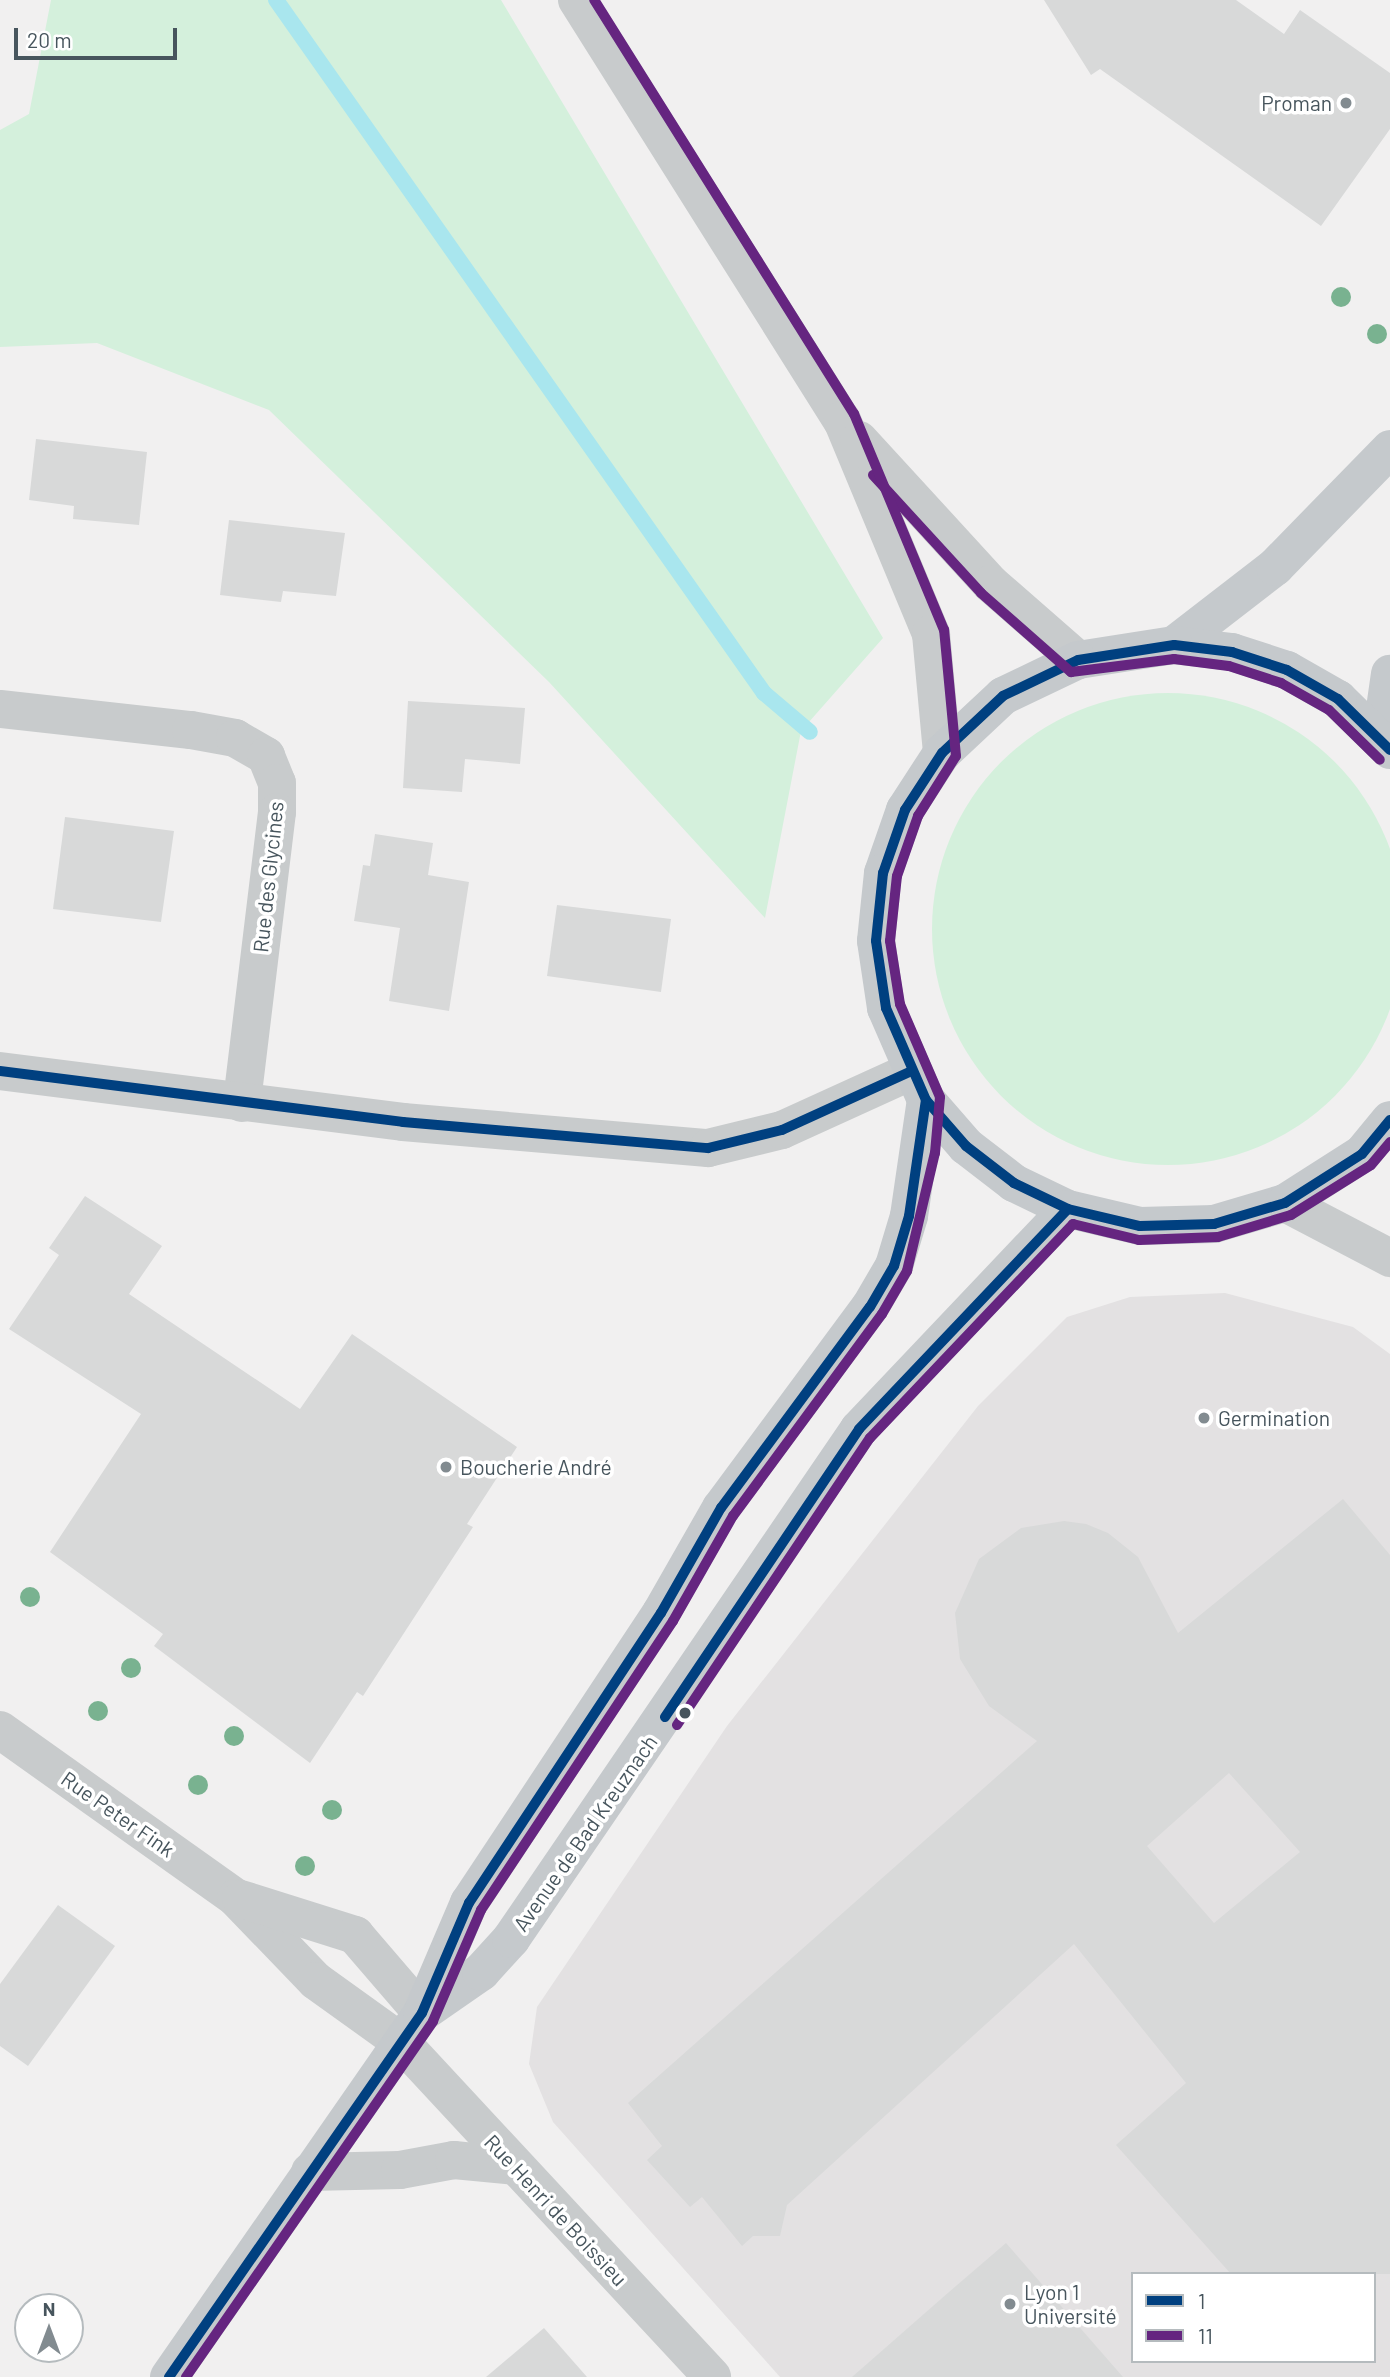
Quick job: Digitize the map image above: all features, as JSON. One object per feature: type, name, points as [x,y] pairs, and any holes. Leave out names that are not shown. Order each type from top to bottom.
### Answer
[{"type":"main road","points":[[1174,645],[1275,567],[1390,449]]},
{"type":"main road","points":[[1385,743],[1338,699],[1287,670],[1232,652],[1174,645],[1078,660],[1003,696],[942,753],[905,810],[883,873],[876,941],[886,1008],[918,1086],[966,1146],[1014,1183],[1068,1209],[1140,1226],[1214,1224],[1285,1203],[1362,1154],[1390,1120]]},
{"type":"main road","points":[[1385,743],[1390,674]]},
{"type":"main road","name":"Avenue de Bad Kreuznach","points":[[169,2377],[412,2028],[469,1903],[660,1613],[722,1508],[870,1307],[894,1266],[911,1203],[918,1086]]},
{"type":"main road","name":"Avenue de Bad Kreuznach","points":[[412,2028],[481,1972],[511,1939],[584,1839],[859,1429],[1068,1209]]},
{"type":"street","points":[[577,0],[842,420],[931,634],[942,753]]},
{"type":"street","points":[[842,420],[990,584],[1078,660]]},
{"type":"street","name":"Rue des Glycines","points":[[0,709],[191,730],[235,738],[266,756],[277,783],[277,812],[242,1103]]},
{"type":"street","points":[[0,1071],[403,1122],[708,1148],[782,1130],[918,1086]]},
{"type":"street","points":[[1285,1203],[1390,1258]]},
{"type":"street","name":"Rue Peter Fink","points":[[0,1730],[236,1898],[316,1981],[412,2028]]},
{"type":"street","name":"Rue Peter Fink","points":[[236,1898],[355,1935],[412,2028]]},
{"type":"street","name":"Rue Henri de Boissieu","points":[[412,2028],[515,2166],[712,2377]]},
{"type":"street","points":[[310,2172],[400,2170],[454,2160],[515,2166]]},
{"type":"shaded area","points":[[1225,1293],[1353,1327],[1390,1354],[1390,2377],[780,2377],[553,2122],[529,2064],[537,2007],[727,1726],[978,1406],[1067,1317],[1130,1297]]},
{"type":"green space","points":[[51,0],[501,0],[883,638],[801,731],[765,918],[549,682],[269,410],[97,343],[0,347],[0,130],[29,114]]},
{"type":"green space","points":[[1168,693],[1214,698],[1258,711],[1299,733],[1335,762],[1364,798],[1391,852],[1391,1006],[1386,1019],[1364,1060],[1335,1096],[1299,1125],[1258,1147],[1214,1160],[1168,1165],[1122,1160],[1078,1147],[1037,1125],[1001,1096],[972,1060],[950,1019],[937,975],[932,929],[937,883],[950,839],[972,798],[1001,762],[1037,733],[1078,711],[1122,698]]},
{"type":"building","points":[[1044,0],[1236,0],[1284,34],[1300,10],[1390,73],[1390,129],[1321,226],[1100,69],[1091,75]]},
{"type":"building","points":[[36,439],[147,452],[139,525],[73,519],[74,506],[29,500]]},
{"type":"building","points":[[229,520],[345,533],[336,596],[283,591],[281,602],[220,595]]},
{"type":"building","points":[[408,701],[525,708],[520,764],[465,759],[462,792],[403,788]]},
{"type":"building","points":[[65,817],[174,831],[161,922],[53,909]]},
{"type":"building","points":[[375,834],[433,843],[428,875],[469,882],[449,1011],[389,1001],[400,928],[354,921],[363,865],[370,866]]},
{"type":"building","points":[[557,905],[671,919],[661,992],[547,976]]},
{"type":"building","points":[[85,1196],[162,1246],[129,1294],[300,1409],[352,1334],[517,1447],[467,1524],[473,1527],[363,1696],[357,1692],[310,1763],[154,1646],[163,1634],[50,1552],[141,1414],[9,1329],[59,1255],[49,1248]]},
{"type":"building","points":[[1343,1499],[1390,1555],[1390,2274],[1229,2272],[1116,2145],[1186,2083],[1074,1944],[787,2205],[780,2236],[753,2236],[742,2246],[702,2197],[690,2207],[647,2160],[662,2146],[628,2103],[1037,1741],[989,1706],[960,1659],[955,1613],[979,1559],[1021,1528],[1064,1521],[1086,1524],[1108,1533],[1138,1557],[1178,1633]],"holes":[[[1229,1773],[1300,1852],[1214,1923],[1147,1846]]]},
{"type":"building","points":[[58,1905],[115,1946],[28,2066],[0,2046],[0,1984]]},
{"type":"building","name":"Lyon 1 Université","points":[[1006,2243],[1123,2377],[852,2377],[949,2292]]},
{"type":"building","points":[[544,2328],[587,2377],[486,2377]]},
{"type":"waterway","points":[[276,0],[764,693],[810,732]]},
{"type":"transit line","name":"11","points":[[186,2377],[433,2021],[481,1910],[673,1621],[733,1516],[882,1314],[907,1271],[935,1153],[940,1097],[900,1004],[890,941],[897,876],[918,816],[956,756],[944,630],[854,414],[594,0]]},
{"type":"transit line","name":"11","points":[[873,475],[981,593],[1071,672],[1174,659],[1229,666],[1281,683],[1329,710],[1380,760]]},
{"type":"transit line","name":"1","points":[[1390,750],[1338,699],[1287,670],[1232,652],[1174,645],[1078,660],[1003,696],[942,753],[905,810],[883,873],[876,941],[886,1008],[926,1100],[966,1146],[1014,1183],[1068,1209],[1140,1226],[1214,1224],[1285,1203],[1362,1154],[1390,1120]]},
{"type":"transit line","name":"1","points":[[0,1071],[403,1122],[708,1148],[782,1130],[909,1072]]},
{"type":"transit line","name":"1","points":[[169,2377],[422,2013],[469,1903],[661,1613],[721,1508],[870,1307],[894,1266],[909,1216],[926,1100]]},
{"type":"transit line","name":"11","points":[[677,1725],[870,1438],[1073,1224],[1139,1240],[1218,1237],[1291,1215],[1371,1165],[1390,1142]]},
{"type":"transit line","name":"1","points":[[665,1717],[859,1429],[1068,1209]]},
{"type":"place","name":"Proman","points":[[1346,103]]},
{"type":"place","name":"Germination","points":[[1204,1418]]},
{"type":"place","name":"Boucherie André","points":[[446,1467]]},
{"type":"place","name":"Lyon 1 Université","points":[[1010,2304]]}]
